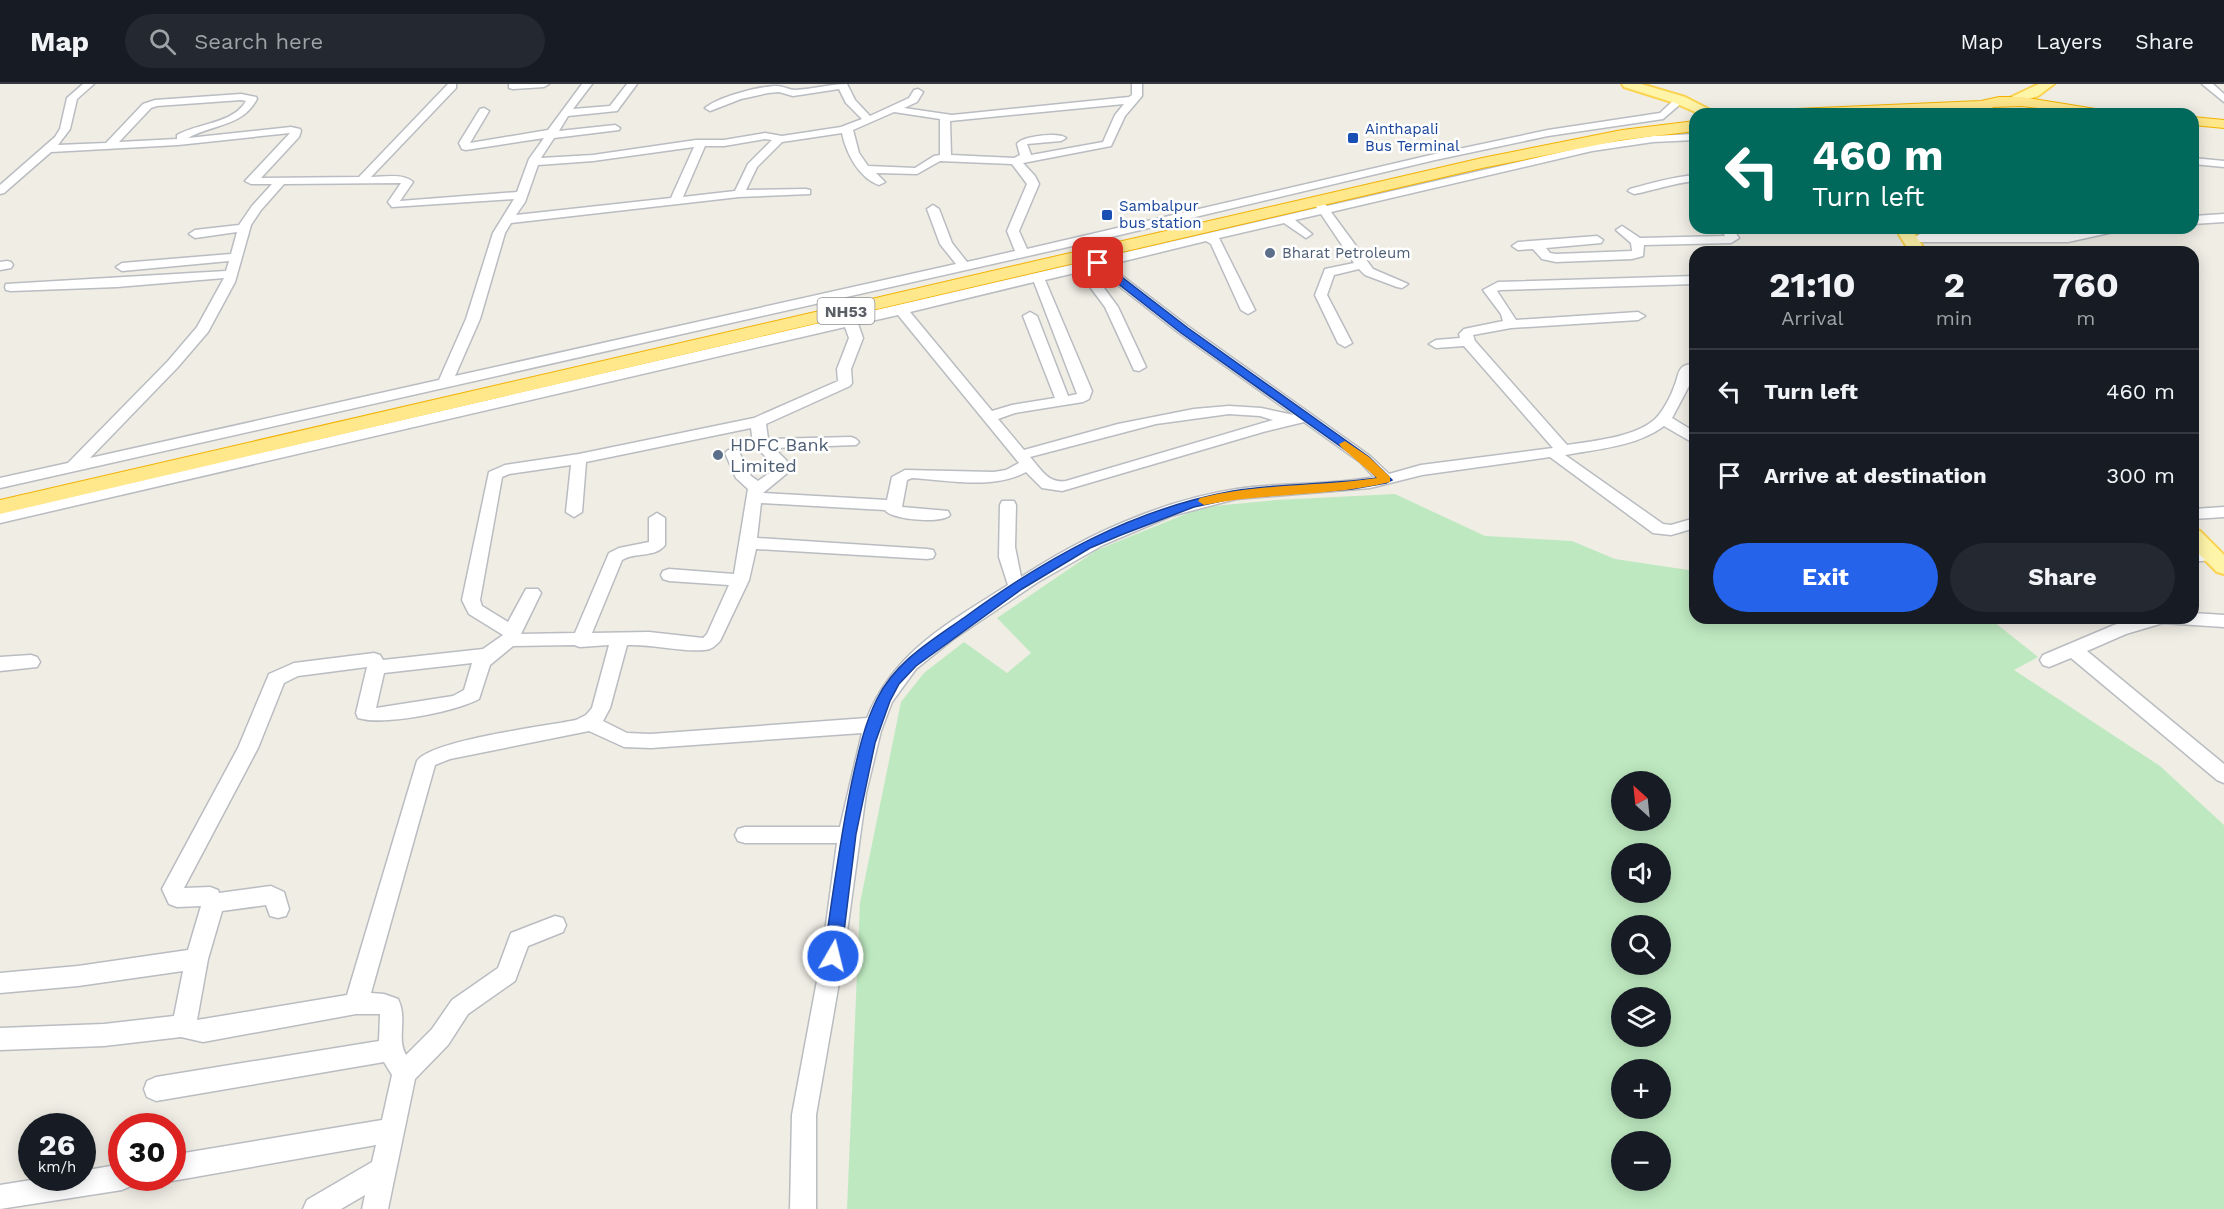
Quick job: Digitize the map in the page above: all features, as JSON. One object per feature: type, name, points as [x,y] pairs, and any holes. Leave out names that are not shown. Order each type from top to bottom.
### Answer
[{"type":"highway","points":[[1995,108],[2009,101],[2044,108]]},
{"type":"highway","name":"NH53","points":[[0,507],[1315,198],[1569,136],[1689,120]]},
{"type":"highway","points":[[2199,122],[2224,124]]},
{"type":"highway","name":"NH53","points":[[0,495],[1315,198],[1530,152],[1622,135],[1689,127]]},
{"type":"main road","points":[[1628,84],[1698,108]]},
{"type":"main road","points":[[2009,101],[2056,85]]},
{"type":"main road","points":[[2049,108],[2046,97],[2056,85]]},
{"type":"main road","points":[[2199,534],[2213,558]]},
{"type":"main road","points":[[2199,543],[2213,558]]},
{"type":"street","points":[[0,190],[50,149],[65,129],[72,98],[89,84]]},
{"type":"street","points":[[513,86],[544,84]]},
{"type":"street","points":[[446,381],[473,319],[499,233],[522,195],[534,162],[565,113],[587,84]]},
{"type":"street","points":[[565,113],[613,109],[632,84]]},
{"type":"street","points":[[864,169],[917,171],[933,159],[946,157],[1015,161],[1107,144],[1120,115],[1137,96],[1137,84]]},
{"type":"street","points":[[2207,84],[2224,99]]},
{"type":"street","points":[[710,108],[738,97],[768,90],[778,89],[793,93],[842,85],[852,105],[868,120]]},
{"type":"street","points":[[361,181],[452,86]]},
{"type":"street","points":[[534,162],[593,158],[765,136],[779,139],[847,129],[913,100],[918,92]]},
{"type":"street","points":[[110,145],[147,106],[154,103],[241,97],[252,99],[239,116],[196,129],[175,142]]},
{"type":"street","points":[[892,109],[945,118],[1134,99]]},
{"type":"street","points":[[0,518],[1286,219],[1315,198],[1548,133],[1663,116],[1680,100]]},
{"type":"street","points":[[484,111],[464,143],[466,147],[552,134],[615,128]]},
{"type":"street","points":[[945,118],[946,157]]},
{"type":"street","points":[[50,149],[175,142],[282,129],[296,131],[251,179],[255,182],[407,182],[394,202],[396,205],[522,195]]},
{"type":"street","points":[[847,129],[851,153],[879,182]]},
{"type":"street","points":[[0,483],[1022,252],[1618,142],[1689,136]]},
{"type":"street","points":[[1015,161],[1026,157],[1022,144],[1024,141],[1061,138]]},
{"type":"street","points":[[739,194],[756,161],[779,139]]},
{"type":"street","points":[[676,200],[701,143]]},
{"type":"street","points":[[1015,161],[1031,178],[1033,184],[1013,231],[1022,252]]},
{"type":"street","points":[[2199,162],[2224,164]]},
{"type":"street","points":[[1634,191],[1689,178]]},
{"type":"street","points":[[74,466],[190,346],[208,321],[231,274],[244,228],[256,208],[280,182]]},
{"type":"street","points":[[506,220],[739,194],[806,192]]},
{"type":"street","points":[[1315,198],[1369,272],[1402,284]]},
{"type":"street","points":[[933,209],[946,244],[963,265]]},
{"type":"street","points":[[2199,220],[2224,218]]},
{"type":"street","points":[[1286,219],[1306,234]]},
{"type":"street","points":[[195,234],[244,228]]},
{"type":"street","points":[[1537,244],[1546,256],[1556,258],[1632,255],[1639,252],[1637,242],[1622,230]]},
{"type":"street","points":[[1637,242],[1733,238],[1730,234]]},
{"type":"street","points":[[1917,239],[2068,238],[2086,234]]},
{"type":"street","points":[[1209,238],[1216,242],[1248,309]]},
{"type":"street","points":[[1518,246],[1597,240]]},
{"type":"street","points":[[1702,240],[1708,246]]},
{"type":"street","points":[[122,267],[235,257]]},
{"type":"street","points":[[1098,263],[1184,330],[1365,459],[1386,480]]},
{"type":"street","points":[[1345,343],[1322,295],[1329,272],[1362,265]]},
{"type":"street","points":[[1082,267],[1112,307],[1139,368]]},
{"type":"street","points":[[12,287],[117,283],[231,274]]},
{"type":"street","points":[[990,417],[1012,409],[1078,399],[1084,396],[1085,391],[1038,277]]},
{"type":"street","points":[[1511,324],[1490,289],[1498,286],[1564,283],[1625,284],[1689,279]]},
{"type":"street","points":[[901,310],[1040,479],[1049,486],[1058,488],[1288,420],[1307,417]]},
{"type":"street","points":[[1030,316],[1063,401]]},
{"type":"street","points":[[1638,316],[1511,324],[1466,334],[1468,342],[1557,451],[1659,530],[1666,531],[1689,525]]},
{"type":"street","points":[[758,422],[761,444],[781,463],[783,470],[756,493],[745,566],[714,637],[708,643],[649,638],[520,641],[472,606],[493,479],[498,472],[579,459],[758,422],[845,383],[844,369],[856,338],[850,321]]},
{"type":"street","points":[[1436,344],[1468,342]]},
{"type":"street","points":[[804,1209],[805,1104],[833,956],[848,834],[874,725],[894,681],[911,662],[1017,585],[1086,545],[1191,504],[1235,494],[1352,485],[1386,480],[1420,470],[1611,442],[1646,432],[1664,418],[1682,386],[1684,372],[1689,368]]},
{"type":"street","points":[[942,515],[893,510],[892,505],[900,477],[904,474],[994,477],[1011,474],[1025,459],[1199,411],[1239,411],[1276,415],[1288,420]]},
{"type":"street","points":[[1239,411],[1260,428]]},
{"type":"street","points":[[1664,418],[1689,432]]},
{"type":"street","points":[[761,444],[851,442]]},
{"type":"street","points":[[733,453],[744,478],[756,493],[892,505]]},
{"type":"street","points":[[574,512],[579,459]]},
{"type":"street","points":[[1008,505],[1007,564],[1017,585]]},
{"type":"street","points":[[2199,514],[2224,512]]},
{"type":"street","points":[[580,641],[615,557],[624,551],[657,545],[657,518]]},
{"type":"street","points":[[748,543],[927,554]]},
{"type":"street","points":[[669,575],[740,580]]},
{"type":"street","points":[[184,1026],[197,959],[213,903],[210,896],[177,898],[173,889],[248,748],[276,679],[294,670],[374,660],[376,667],[364,710],[369,715],[466,699],[474,690],[477,671],[488,655],[511,635],[532,593]]},
{"type":"street","points":[[2199,620],[2224,621]]},
{"type":"street","points":[[2049,660],[2133,624]]},
{"type":"street","points":[[356,1004],[424,766],[428,760],[447,752],[590,723],[597,717],[601,708],[619,640]]},
{"type":"street","points":[[2073,649],[2224,775]]},
{"type":"street","points":[[376,667],[488,655]]},
{"type":"street","points":[[0,665],[31,663]]},
{"type":"street","points":[[590,723],[624,740],[651,741],[874,725]]},
{"type":"street","points":[[745,835],[848,834]]},
{"type":"street","points":[[213,903],[271,895],[276,898],[278,909]]},
{"type":"street","points":[[375,1209],[404,1074],[440,1037],[460,1007],[507,974],[519,940],[555,925]]},
{"type":"street","points":[[0,983],[78,976],[197,959]]},
{"type":"street","points":[[0,1039],[104,1035],[184,1026],[190,1030],[203,1031],[356,1004],[380,1002],[388,1005],[392,1011],[391,1050],[404,1074]]},
{"type":"street","points":[[156,1089],[391,1050]]},
{"type":"street","points":[[186,1166],[392,1131]]},
{"type":"street","points":[[316,1209],[383,1170]]},
{"type":"street","points":[[0,1198],[108,1179]]},
{"type":"green space","points":[[1395,494],[1485,536],[1572,541],[1615,559],[1689,570],[1689,624],[1997,624],[2038,657],[2014,670],[2160,766],[2224,825],[2224,1209],[847,1209],[860,903],[901,702],[924,673],[964,642],[1007,673],[1031,653],[997,618],[1097,550],[1203,507],[1276,500]]},
{"type":"slow traffic","points":[[1204,501],[1235,494],[1352,485],[1386,480],[1365,459],[1345,444]]},
{"type":"place","name":"Ainthapali Bus Terminal","points":[[1353,138]]},
{"type":"place","name":"Sambalpur bus station","points":[[1107,215]]},
{"type":"place","name":"Bharat Petroleum","points":[[1270,253]]},
{"type":"place","name":"HDFC Bank Limited","points":[[718,455]]},
{"type":"route","points":[[833,956],[848,834],[868,743],[883,701],[894,681],[911,662],[1017,585],[1086,545],[1116,532],[1191,504],[1235,494],[1352,485],[1386,480],[1365,459],[1184,330],[1098,263]]}]
